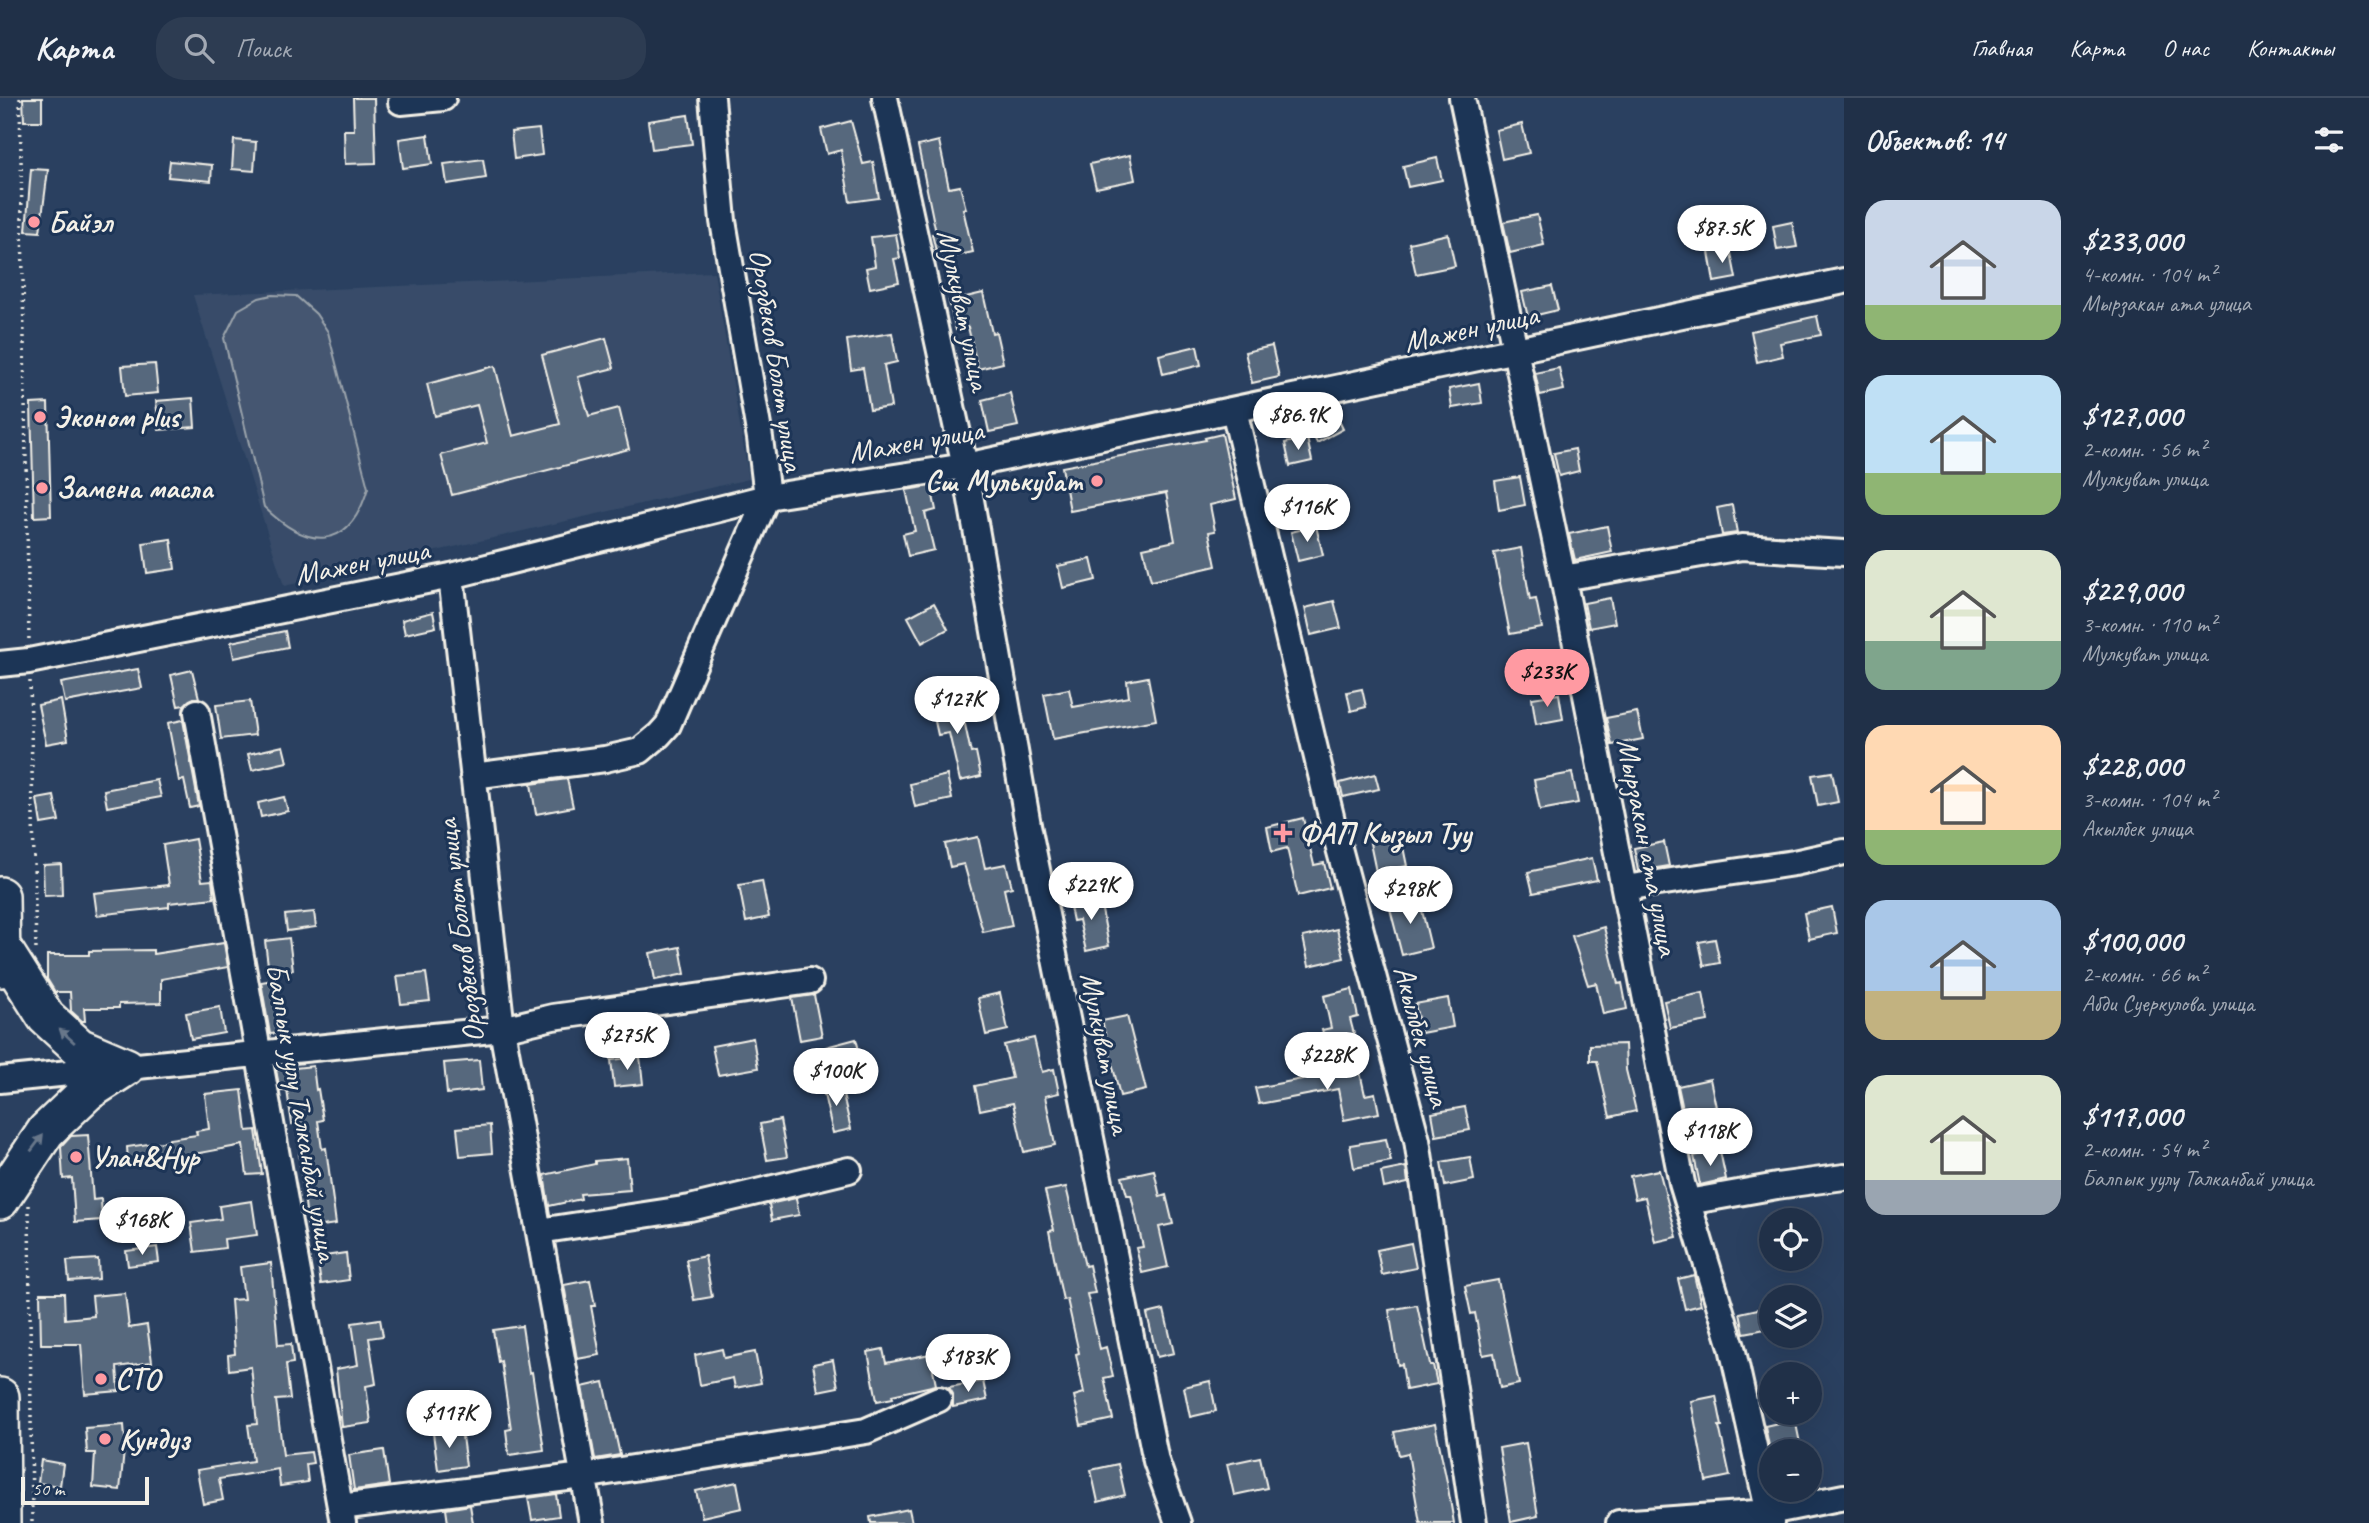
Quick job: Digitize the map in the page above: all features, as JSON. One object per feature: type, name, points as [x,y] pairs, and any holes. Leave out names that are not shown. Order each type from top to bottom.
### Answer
[{"type":"highway","points":[[0,896],[0,984]]},
{"type":"highway","points":[[1,936],[46,1017],[79,1047],[126,1067]]},
{"type":"highway","points":[[14,1198],[46,1130],[87,1092],[126,1067]]},
{"type":"highway","points":[[0,1397],[1,1523]]},
{"type":"street","points":[[401,102],[443,98]]},
{"type":"street","name":"Орозбеков Болот улица","points":[[473,776],[605,759],[640,751],[659,735],[667,725],[767,497],[760,438],[723,221],[712,98]]},
{"type":"street","name":"Мулкуват улица","points":[[886,98],[965,466],[1028,825],[1156,1461],[1178,1523]]},
{"type":"street","name":"Мырзакан ата улица","points":[[1462,98],[1563,578],[1688,1202],[1731,1347],[1770,1517]]},
{"type":"street","name":"Мажен улица","points":[[0,664],[29,661],[451,576],[767,497],[965,466],[1844,281]]},
{"type":"street","name":"Акылбек улица","points":[[1234,410],[1335,833],[1417,1140],[1474,1523]]},
{"type":"street","points":[[1563,578],[1742,547],[1844,553]]},
{"type":"street","name":"Орозбеков Болот улица","points":[[451,576],[502,1029],[592,1523]]},
{"type":"street","name":"Балпык уулу Талканбай улица","points":[[197,712],[341,1515]]},
{"type":"street","points":[[1624,888],[1794,863],[1844,852]]},
{"type":"street","points":[[0,1080],[502,1029],[553,1017],[810,981]]},
{"type":"street","points":[[539,1231],[690,1208],[849,1170]]},
{"type":"street","points":[[1688,1202],[1777,1185],[1844,1177]]},
{"type":"street","points":[[341,1515],[866,1432],[939,1399]]},
{"type":"street","points":[[1619,1523],[1770,1517],[1844,1497]]},
{"type":"path","points":[[20,98],[36,963]]},
{"type":"path","points":[[14,1198],[32,1523]]},
{"type":"shaded area","points":[[714,272],[749,479],[284,586],[193,295]]},
{"type":"shaded area","points":[[272,295],[296,296],[316,314],[328,332],[368,488],[360,509],[350,524],[338,534],[325,538],[311,537],[296,531],[264,507],[224,338],[238,310],[259,298]]},
{"type":"building","points":[[23,98],[42,98],[42,121],[24,121]]},
{"type":"building","points":[[353,98],[374,98],[376,163],[345,164],[344,130],[354,130]]},
{"type":"building","points":[[688,115],[692,144],[652,149],[648,121]]},
{"type":"building","points":[[851,121],[863,164],[873,162],[879,198],[850,202],[841,150],[827,154],[821,129]]},
{"type":"building","points":[[1522,124],[1529,153],[1502,159],[1496,130]]},
{"type":"building","points":[[539,129],[542,155],[514,159],[511,132]]},
{"type":"building","points":[[428,135],[432,164],[403,168],[399,139]]},
{"type":"building","points":[[234,140],[256,142],[254,171],[232,169]]},
{"type":"building","points":[[939,141],[949,188],[960,186],[973,252],[938,260],[932,234],[936,233],[918,146]]},
{"type":"building","points":[[1130,155],[1135,180],[1096,188],[1090,164]]},
{"type":"building","points":[[1437,158],[1442,180],[1408,187],[1403,166]]},
{"type":"building","points":[[483,159],[486,178],[447,184],[444,164]]},
{"type":"building","points":[[170,161],[212,165],[211,181],[168,177]]},
{"type":"building","points":[[31,169],[48,170],[40,232],[26,231]]},
{"type":"building","points":[[1537,215],[1544,245],[1510,253],[1503,222]]},
{"type":"building","points":[[1792,222],[1797,247],[1777,250],[1773,226]]},
{"type":"building","points":[[896,234],[900,258],[894,259],[899,282],[870,288],[866,268],[875,266],[871,237]]},
{"type":"building","points":[[1448,234],[1455,266],[1416,274],[1409,243]]},
{"type":"building","points":[[1730,248],[1736,278],[1714,282],[1709,252]]},
{"type":"building","points":[[1552,286],[1558,310],[1528,317],[1522,292]]},
{"type":"building","points":[[983,293],[992,333],[996,332],[1003,363],[978,369],[968,327],[956,330],[949,301]]},
{"type":"building","points":[[1817,316],[1821,335],[1780,343],[1783,356],[1757,362],[1751,331]]},
{"type":"building","points":[[892,333],[897,362],[884,365],[891,407],[870,410],[863,368],[851,370],[847,340]]},
{"type":"building","points":[[606,338],[614,368],[578,377],[589,416],[619,408],[629,449],[452,495],[441,455],[487,443],[477,405],[435,416],[427,384],[495,366],[513,436],[560,424],[542,355]]},
{"type":"building","points":[[1197,346],[1201,365],[1163,374],[1159,355]]},
{"type":"building","points":[[1272,346],[1279,377],[1252,383],[1245,352]]},
{"type":"building","points":[[155,364],[158,393],[125,396],[122,366]]},
{"type":"building","points":[[1559,368],[1564,390],[1540,395],[1535,373]]},
{"type":"building","points":[[1479,383],[1482,403],[1452,408],[1449,389]]},
{"type":"building","points":[[1010,393],[1018,426],[989,432],[982,400]]},
{"type":"building","points":[[193,398],[195,427],[159,430],[156,401]]},
{"type":"building","points":[[48,403],[51,516],[34,517],[31,404]]},
{"type":"building","points":[[1331,404],[1343,429],[1317,443],[1304,419]]},
{"type":"building","points":[[1222,434],[1236,499],[1210,505],[1215,531],[1209,532],[1216,566],[1151,581],[1143,548],[1175,541],[1166,493],[1070,511],[1062,467],[1206,440],[1205,438]]},
{"type":"building","points":[[1307,438],[1312,461],[1290,466],[1285,443]]},
{"type":"building","points":[[1575,449],[1579,471],[1559,476],[1554,453]]},
{"type":"building","points":[[1520,477],[1525,505],[1499,510],[1495,481]]},
{"type":"building","points":[[931,486],[936,510],[925,513],[934,550],[908,556],[903,534],[915,531],[906,490]]},
{"type":"building","points":[[1732,505],[1737,533],[1722,535],[1717,508]]},
{"type":"building","points":[[1316,526],[1323,555],[1298,561],[1291,532]]},
{"type":"building","points":[[1607,526],[1612,552],[1575,560],[1569,534]]},
{"type":"building","points":[[171,539],[175,569],[147,573],[143,543]]},
{"type":"building","points":[[1521,548],[1530,600],[1536,599],[1542,628],[1510,634],[1494,553]]},
{"type":"building","points":[[1091,559],[1096,580],[1063,588],[1058,566]]},
{"type":"building","points":[[1610,598],[1615,623],[1589,628],[1584,603]]},
{"type":"building","points":[[1334,601],[1341,628],[1311,635],[1305,608]]},
{"type":"building","points":[[934,603],[948,629],[922,643],[908,617]]},
{"type":"building","points":[[433,612],[436,627],[405,634],[402,620]]},
{"type":"building","points":[[285,631],[288,647],[234,658],[231,642]]},
{"type":"building","points":[[138,669],[142,688],[65,702],[61,683]]},
{"type":"building","points":[[192,670],[199,698],[178,706],[171,675]]},
{"type":"building","points":[[1148,677],[1156,720],[1053,739],[1044,694],[1069,689],[1073,707],[1129,697],[1127,681]]},
{"type":"building","points":[[1362,689],[1366,707],[1351,711],[1347,692]]},
{"type":"building","points":[[1559,694],[1563,719],[1536,724],[1532,698]]},
{"type":"building","points":[[959,696],[971,753],[976,752],[981,776],[960,781],[949,733],[938,735],[931,703]]},
{"type":"building","points":[[61,700],[68,740],[46,744],[38,705]]},
{"type":"building","points":[[250,701],[255,735],[221,739],[216,705]]},
{"type":"building","points":[[1637,712],[1643,739],[1612,745],[1606,718]]},
{"type":"building","points":[[183,720],[199,806],[190,808],[184,780],[179,781],[168,723]]},
{"type":"building","points":[[283,746],[287,762],[252,770],[248,754]]},
{"type":"building","points":[[1832,772],[1838,802],[1818,806],[1812,775]]},
{"type":"building","points":[[1572,773],[1578,803],[1540,810],[1534,780]]},
{"type":"building","points":[[1375,774],[1379,789],[1343,797],[1340,783]]},
{"type":"building","points":[[947,775],[952,799],[915,807],[910,784]]},
{"type":"building","points":[[567,779],[573,807],[536,814],[531,784]]},
{"type":"building","points":[[157,780],[161,797],[107,807],[104,790]]},
{"type":"building","points":[[54,796],[59,821],[41,824],[37,799]]},
{"type":"building","points":[[284,797],[288,811],[261,817],[258,803]]},
{"type":"building","points":[[1303,818],[1314,865],[1324,863],[1330,888],[1298,896],[1287,848],[1272,852],[1267,827]]},
{"type":"building","points":[[978,837],[985,868],[1006,864],[1012,887],[1004,889],[1012,926],[983,932],[964,864],[950,867],[945,844]]},
{"type":"building","points":[[1401,837],[1407,866],[1376,872],[1370,843]]},
{"type":"building","points":[[195,839],[202,881],[212,880],[214,898],[169,903],[169,907],[97,915],[94,893],[169,885],[163,845]]},
{"type":"building","points":[[1664,842],[1669,866],[1638,871],[1634,848]]},
{"type":"building","points":[[1592,858],[1597,880],[1533,893],[1528,872]]},
{"type":"building","points":[[61,864],[62,895],[44,896],[43,865]]},
{"type":"building","points":[[762,881],[769,917],[746,922],[739,885]]},
{"type":"building","points":[[1099,895],[1109,946],[1086,951],[1079,920],[1073,921],[1069,902]]},
{"type":"building","points":[[1419,898],[1431,948],[1402,955],[1389,905]]},
{"type":"building","points":[[1832,907],[1837,933],[1809,939],[1804,913]]},
{"type":"building","points":[[314,912],[316,927],[287,931],[285,915]]},
{"type":"building","points":[[1604,927],[1618,984],[1622,983],[1627,1009],[1603,1014],[1596,983],[1588,985],[1572,936]]},
{"type":"building","points":[[1337,929],[1344,958],[1309,966],[1303,937]]},
{"type":"building","points":[[289,938],[293,970],[269,973],[265,941]]},
{"type":"building","points":[[1715,939],[1720,963],[1704,966],[1699,942]]},
{"type":"building","points":[[224,943],[228,967],[161,979],[161,1003],[119,1004],[119,1008],[84,1008],[85,1021],[71,1011],[70,992],[55,992],[47,979],[47,955],[153,950],[153,954]]},
{"type":"building","points":[[680,947],[685,974],[655,980],[650,953]]},
{"type":"building","points":[[426,973],[430,1001],[401,1004],[397,976]]},
{"type":"building","points":[[274,980],[280,1033],[270,1034],[261,982]]},
{"type":"building","points":[[1352,989],[1358,1017],[1350,1019],[1355,1038],[1326,1044],[1322,1030],[1331,1028],[1324,996]]},
{"type":"building","points":[[1000,993],[1008,1030],[986,1035],[978,998]]},
{"type":"building","points":[[1703,993],[1708,1021],[1670,1028],[1664,1001]]},
{"type":"building","points":[[814,995],[822,1036],[800,1040],[792,998]]},
{"type":"building","points":[[1448,998],[1453,1027],[1421,1033],[1415,1004]]},
{"type":"building","points":[[220,1007],[224,1033],[191,1039],[186,1013]]},
{"type":"building","points":[[1127,1016],[1146,1090],[1120,1096],[1102,1021]]},
{"type":"building","points":[[753,1038],[758,1068],[718,1075],[712,1046]]},
{"type":"building","points":[[1034,1038],[1042,1072],[1054,1069],[1059,1093],[1045,1096],[1055,1145],[1024,1152],[1013,1103],[980,1110],[975,1086],[1012,1078],[1004,1045]]},
{"type":"building","points":[[856,1039],[863,1065],[834,1073],[826,1047]]},
{"type":"building","points":[[1625,1044],[1626,1070],[1636,1111],[1610,1117],[1597,1061],[1590,1061],[1590,1045]]},
{"type":"building","points":[[640,1057],[643,1084],[614,1087],[611,1060]]},
{"type":"building","points":[[479,1060],[482,1090],[447,1094],[444,1063]]},
{"type":"building","points":[[313,1066],[323,1120],[318,1121],[322,1149],[326,1148],[336,1224],[308,1228],[299,1152],[308,1151],[305,1122],[292,1124],[287,1090],[280,1091],[276,1070]]},
{"type":"building","points":[[1359,1068],[1365,1095],[1375,1093],[1379,1113],[1344,1120],[1338,1089],[1259,1104],[1255,1088]]},
{"type":"building","points":[[1710,1079],[1716,1107],[1684,1114],[1678,1086]]},
{"type":"building","points":[[840,1082],[851,1129],[833,1133],[822,1086]]},
{"type":"building","points":[[242,1090],[247,1131],[256,1130],[262,1174],[247,1175],[243,1145],[171,1158],[171,1154],[128,1160],[127,1147],[197,1135],[196,1131],[209,1129],[205,1094]]},
{"type":"building","points":[[1465,1107],[1470,1130],[1436,1136],[1432,1113]]},
{"type":"building","points":[[780,1120],[787,1157],[767,1160],[760,1124]]},
{"type":"building","points":[[490,1125],[492,1153],[460,1156],[457,1128]]},
{"type":"building","points":[[88,1135],[93,1200],[101,1199],[102,1220],[75,1222],[72,1178],[63,1179],[61,1147],[71,1136]]},
{"type":"building","points":[[1386,1139],[1391,1161],[1354,1168],[1350,1145]]},
{"type":"building","points":[[1720,1151],[1726,1179],[1700,1185],[1694,1156]]},
{"type":"building","points":[[1470,1157],[1474,1180],[1445,1186],[1441,1162]]},
{"type":"building","points":[[627,1158],[630,1190],[580,1194],[581,1199],[549,1206],[544,1175],[595,1164],[595,1161]]},
{"type":"building","points":[[1406,1167],[1408,1183],[1384,1188],[1381,1172]]},
{"type":"building","points":[[1154,1170],[1160,1197],[1166,1195],[1173,1224],[1159,1227],[1168,1267],[1142,1273],[1136,1248],[1143,1247],[1131,1195],[1127,1195],[1122,1177]]},
{"type":"building","points":[[1659,1170],[1677,1237],[1655,1242],[1645,1197],[1635,1199],[1630,1176]]},
{"type":"building","points":[[1066,1187],[1085,1266],[1089,1265],[1095,1293],[1087,1294],[1100,1349],[1106,1347],[1113,1376],[1104,1378],[1113,1419],[1081,1426],[1074,1396],[1084,1393],[1076,1354],[1079,1353],[1067,1299],[1063,1300],[1057,1272],[1049,1231],[1054,1230],[1045,1191]]},
{"type":"building","points":[[796,1198],[799,1215],[772,1220],[769,1204]]},
{"type":"building","points":[[252,1201],[257,1235],[224,1239],[225,1248],[195,1252],[191,1223],[221,1219],[219,1206]]},
{"type":"building","points":[[1411,1243],[1416,1268],[1382,1275],[1377,1250]]},
{"type":"building","points":[[157,1247],[159,1262],[128,1266],[126,1251]]},
{"type":"building","points":[[346,1253],[349,1280],[321,1284],[317,1257]]},
{"type":"building","points":[[705,1256],[712,1297],[694,1300],[686,1260]]},
{"type":"building","points":[[98,1259],[99,1279],[69,1281],[67,1261]]},
{"type":"building","points":[[271,1263],[278,1345],[291,1344],[293,1363],[286,1364],[290,1399],[276,1400],[283,1455],[311,1452],[313,1463],[306,1464],[308,1482],[280,1486],[278,1469],[219,1479],[223,1500],[203,1504],[197,1470],[253,1461],[248,1425],[257,1424],[251,1367],[229,1370],[228,1355],[235,1354],[231,1300],[244,1299],[240,1267]]},
{"type":"building","points":[[1694,1275],[1701,1305],[1685,1309],[1678,1279]]},
{"type":"building","points":[[590,1280],[595,1306],[591,1306],[600,1355],[577,1359],[564,1285]]},
{"type":"building","points":[[1498,1280],[1519,1384],[1500,1388],[1494,1353],[1483,1355],[1475,1313],[1471,1314],[1465,1286]]},
{"type":"building","points":[[40,1293],[64,1293],[65,1319],[94,1316],[92,1296],[125,1293],[129,1328],[147,1325],[152,1362],[117,1367],[119,1391],[85,1394],[81,1344],[41,1344]]},
{"type":"building","points":[[1417,1305],[1430,1365],[1433,1365],[1437,1384],[1406,1390],[1402,1364],[1398,1365],[1389,1310]]},
{"type":"building","points":[[1759,1309],[1759,1330],[1744,1333],[1740,1313]]},
{"type":"building","points":[[1164,1310],[1174,1353],[1157,1357],[1147,1314]]},
{"type":"building","points":[[380,1319],[383,1336],[369,1338],[376,1384],[366,1386],[371,1423],[342,1427],[336,1369],[358,1365],[352,1323]]},
{"type":"building","points":[[522,1326],[544,1450],[509,1455],[506,1430],[511,1429],[501,1361],[498,1362],[493,1330]]},
{"type":"building","points":[[722,1349],[724,1358],[755,1352],[761,1383],[735,1388],[733,1378],[700,1385],[695,1355]]},
{"type":"building","points":[[883,1349],[886,1363],[930,1354],[936,1385],[877,1401],[868,1352]]},
{"type":"building","points":[[833,1360],[838,1387],[818,1391],[813,1364]]},
{"type":"building","points":[[983,1381],[987,1400],[953,1407],[953,1394],[949,1387]]},
{"type":"building","points":[[1210,1381],[1216,1411],[1190,1417],[1184,1387]]},
{"type":"building","points":[[604,1382],[620,1455],[595,1459],[582,1387]]},
{"type":"building","points":[[1716,1396],[1722,1426],[1719,1426],[1730,1476],[1706,1481],[1691,1401]]},
{"type":"building","points":[[1435,1424],[1454,1523],[1420,1523],[1408,1453],[1399,1455],[1394,1432]]},
{"type":"building","points":[[124,1425],[126,1450],[120,1490],[93,1487],[95,1453],[87,1453],[85,1428]]},
{"type":"building","points":[[1796,1425],[1799,1439],[1768,1439],[1765,1426]]},
{"type":"building","points":[[461,1429],[466,1466],[438,1470],[433,1433]]},
{"type":"building","points":[[1526,1443],[1538,1516],[1511,1522],[1499,1448]]},
{"type":"building","points":[[384,1450],[389,1485],[354,1490],[349,1455]]},
{"type":"building","points":[[1260,1457],[1267,1488],[1234,1495],[1227,1464]]},
{"type":"building","name":"Кундуз","points":[[41,1460],[63,1464],[60,1486],[38,1483]]},
{"type":"building","points":[[1118,1464],[1125,1495],[1098,1502],[1091,1470]]},
{"type":"building","points":[[737,1482],[742,1508],[702,1517],[696,1491]]},
{"type":"building","points":[[556,1494],[559,1516],[532,1520],[528,1498]]},
{"type":"building","points":[[470,1505],[473,1523],[448,1523],[446,1509]]},
{"type":"building","points":[[909,1509],[912,1523],[871,1523],[870,1517]]},
{"type":"place","name":"Байэл","points":[[34,222]]},
{"type":"place","name":"Эконом plus","points":[[40,417]]},
{"type":"place","name":"Сш Мулькубат","points":[[1097,481]]},
{"type":"place","name":"Замена масла","points":[[42,488]]},
{"type":"place","name":"ФАП Кызыл Туу","points":[[1283,833]]},
{"type":"place","name":"Улан&Нур","points":[[76,1157]]},
{"type":"place","name":"СТО","points":[[101,1379]]},
{"type":"place","name":"Кундуз","points":[[105,1439]]}]
